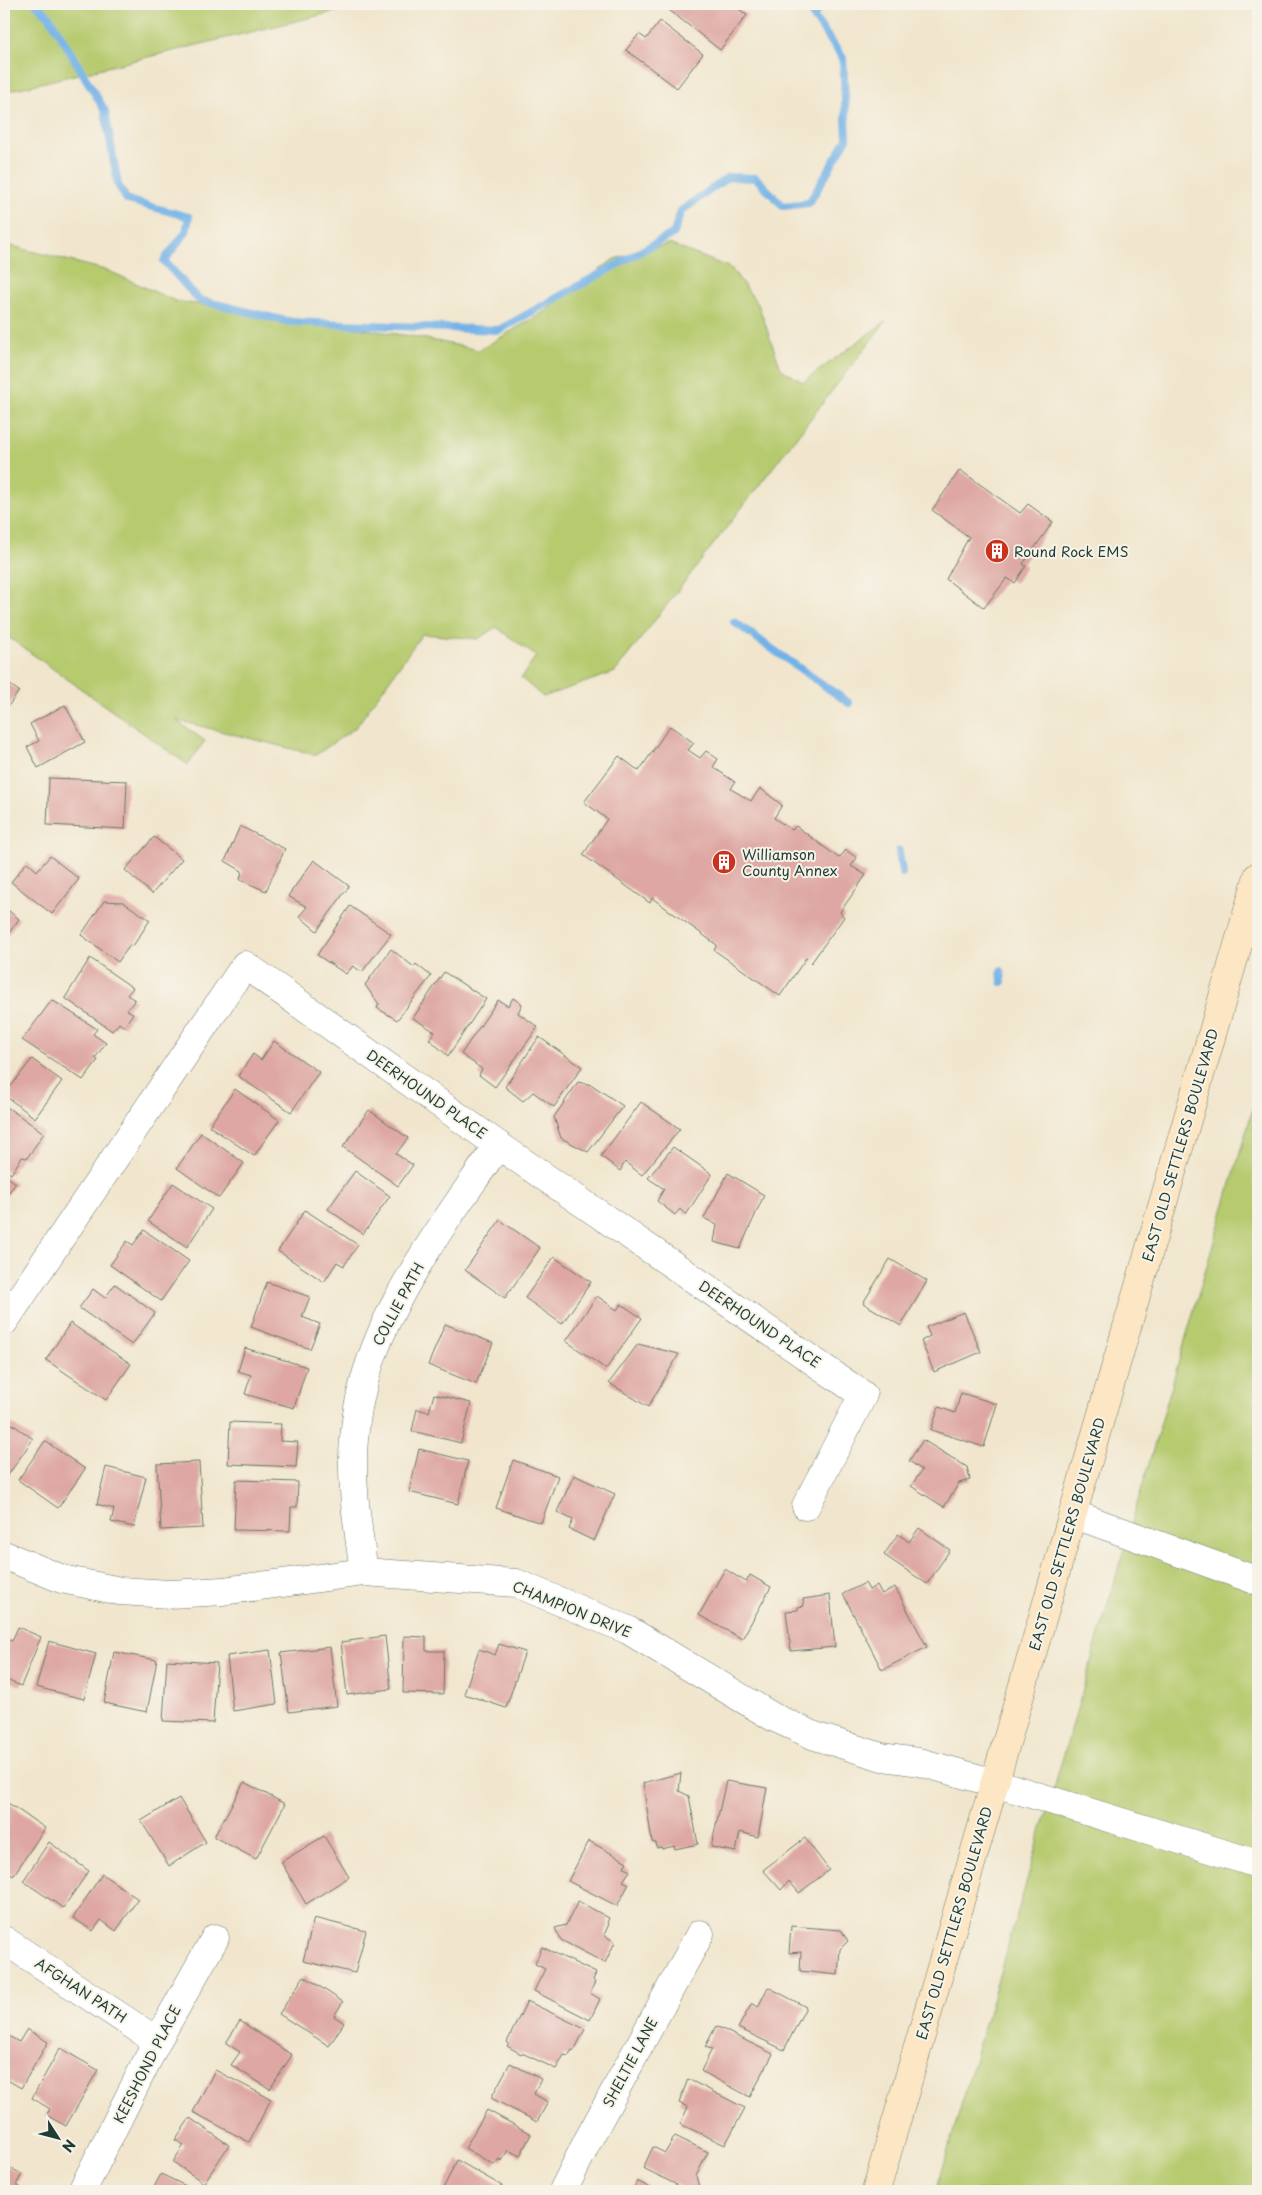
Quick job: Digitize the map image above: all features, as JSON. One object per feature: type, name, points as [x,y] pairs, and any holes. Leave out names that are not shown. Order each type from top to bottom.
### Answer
[{"type":"main road","name":"EAST OLD SETTLERS BOULEVARD","points":[[876,2191],[1258,876]]},
{"type":"street","name":"DEERHOUND PLACE","points":[[4,1322],[245,965],[498,1145],[862,1395],[806,1506]]},
{"type":"street","name":"COLLIE PATH","points":[[364,1572],[353,1486],[354,1439],[360,1398],[375,1347],[396,1302],[424,1255],[498,1145]]},
{"type":"street","points":[[1073,1514],[1258,1581]]},
{"type":"street","name":"CHAMPION DRIVE","points":[[4,1555],[62,1579],[120,1591],[170,1594],[223,1591],[364,1572],[516,1582],[628,1630],[756,1707],[815,1736],[882,1757],[919,1762],[995,1783],[1258,1864]]},
{"type":"street","name":"SHELTIE LANE","points":[[564,2191],[588,2142],[700,1934]]},
{"type":"street","name":"KEESHOND PLACE","points":[[82,2191],[157,2041],[216,1938]]},
{"type":"street","name":"AFGHAN PATH","points":[[4,1940],[157,2041]]},
{"type":"green space","points":[[4,4],[366,4],[4,92]]},
{"type":"green space","points":[[4,244],[109,271],[175,301],[417,337],[479,350],[544,312],[614,259],[669,244],[731,268],[758,304],[781,369],[803,382],[886,321],[615,672],[543,697],[521,678],[536,656],[496,627],[478,639],[422,634],[356,727],[316,755],[176,720],[205,741],[188,765],[4,634]]},
{"type":"green space","points":[[1258,1091],[1258,2191],[936,2191]]},
{"type":"building","points":[[674,4],[732,4],[747,15],[720,50],[669,10]]},
{"type":"building","points":[[660,21],[703,54],[677,88],[626,50],[639,34],[646,39]]},
{"type":"building","name":"Round Rock EMS","points":[[960,470],[1020,513],[1028,504],[1053,522],[1023,564],[1026,566],[1015,583],[1007,578],[984,608],[946,579],[969,537],[932,510]]},
{"type":"building","points":[[4,681],[19,691],[4,712]]},
{"type":"building","points":[[65,705],[85,742],[38,768],[27,747],[39,741],[30,724]]},
{"type":"building","name":"Williamson County Annex","points":[[670,726],[694,743],[688,750],[700,758],[706,751],[718,759],[713,767],[735,782],[731,789],[751,801],[760,788],[782,805],[774,818],[792,830],[796,826],[839,858],[846,850],[857,858],[851,866],[866,875],[840,912],[844,917],[811,963],[806,958],[780,996],[714,950],[717,945],[652,898],[650,903],[583,855],[607,819],[584,802],[619,756],[639,771]]},
{"type":"building","points":[[49,778],[127,781],[125,829],[47,825]]},
{"type":"building","points":[[240,826],[285,849],[266,891],[240,880],[242,871],[225,861]]},
{"type":"building","points":[[154,837],[182,859],[152,894],[125,870]]},
{"type":"building","points":[[50,856],[79,879],[52,914],[11,882],[27,862],[37,871]]},
{"type":"building","points":[[314,860],[349,886],[317,931],[299,916],[307,907],[288,896]]},
{"type":"building","points":[[104,901],[123,902],[150,920],[133,946],[130,945],[118,962],[81,935]]},
{"type":"building","points":[[350,906],[391,934],[362,972],[353,966],[346,974],[317,955]]},
{"type":"building","points":[[4,907],[19,919],[4,940]]},
{"type":"building","points":[[391,949],[414,967],[416,964],[431,976],[397,1020],[377,1008],[379,1004],[365,985]]},
{"type":"building","points":[[90,958],[133,988],[127,995],[135,1000],[127,1010],[133,1013],[124,1027],[119,1023],[112,1031],[65,998]]},
{"type":"building","points":[[444,972],[486,999],[448,1056],[429,1039],[435,1032],[413,1018]]},
{"type":"building","points":[[513,998],[522,1004],[518,1013],[538,1027],[495,1087],[479,1075],[482,1069],[461,1054],[498,1000],[508,1006]]},
{"type":"building","points":[[52,1000],[97,1029],[93,1034],[106,1043],[95,1058],[98,1060],[83,1080],[22,1040]]},
{"type":"building","points":[[539,1037],[582,1067],[554,1107],[533,1092],[523,1101],[505,1087]]},
{"type":"building","points":[[274,1041],[319,1072],[291,1112],[238,1076],[253,1054],[261,1060]]},
{"type":"building","points":[[32,1059],[62,1081],[35,1118],[4,1095]]},
{"type":"building","points":[[578,1082],[592,1085],[623,1106],[588,1152],[561,1138],[554,1117]]},
{"type":"building","points":[[235,1089],[279,1120],[254,1156],[209,1126]]},
{"type":"building","points":[[641,1102],[680,1129],[642,1175],[625,1162],[620,1171],[601,1156]]},
{"type":"building","points":[[4,1105],[44,1133],[27,1158],[22,1157],[11,1174],[4,1169]]},
{"type":"building","points":[[369,1110],[408,1138],[396,1154],[413,1165],[398,1186],[343,1147]]},
{"type":"building","points":[[201,1133],[244,1163],[219,1198],[177,1168]]},
{"type":"building","points":[[673,1147],[712,1174],[686,1215],[680,1209],[675,1215],[657,1201],[664,1189],[648,1178]]},
{"type":"building","points":[[355,1171],[390,1196],[363,1234],[328,1209]]},
{"type":"building","points":[[728,1173],[764,1195],[740,1249],[714,1242],[717,1225],[704,1218]]},
{"type":"building","points":[[4,1175],[16,1183],[4,1199]]},
{"type":"building","points":[[173,1183],[212,1209],[187,1247],[148,1221]]},
{"type":"building","points":[[305,1210],[358,1245],[344,1266],[337,1262],[324,1282],[278,1251]]},
{"type":"building","points":[[500,1220],[540,1248],[505,1298],[465,1270]]},
{"type":"building","points":[[144,1230],[189,1261],[161,1301],[110,1265],[127,1241],[133,1245]]},
{"type":"building","points":[[554,1257],[591,1282],[562,1324],[525,1298]]},
{"type":"building","points":[[890,1259],[927,1281],[901,1326],[863,1303]]},
{"type":"building","points":[[267,1282],[310,1297],[302,1317],[320,1324],[310,1349],[251,1327]]},
{"type":"building","points":[[115,1284],[155,1313],[132,1345],[79,1308],[93,1289],[105,1298]]},
{"type":"building","points":[[597,1296],[617,1310],[621,1304],[642,1318],[606,1369],[566,1341]]},
{"type":"building","points":[[964,1312],[981,1352],[934,1372],[921,1341],[930,1336],[926,1327]]},
{"type":"building","points":[[70,1323],[131,1364],[106,1400],[46,1360]]},
{"type":"building","points":[[445,1324],[493,1343],[476,1384],[428,1365]]},
{"type":"building","points":[[638,1344],[679,1354],[648,1407],[609,1383]]},
{"type":"building","points":[[245,1348],[307,1367],[294,1408],[245,1394],[251,1375],[238,1371]]},
{"type":"building","points":[[961,1393],[997,1404],[984,1447],[931,1430],[939,1407],[955,1413]]},
{"type":"building","points":[[434,1394],[471,1403],[461,1443],[412,1431],[417,1409],[429,1412]]},
{"type":"building","points":[[4,1418],[33,1439],[4,1481]]},
{"type":"building","points":[[230,1422],[281,1424],[280,1441],[298,1442],[296,1467],[228,1464]]},
{"type":"building","points":[[923,1440],[967,1467],[970,1480],[959,1483],[944,1507],[911,1486],[922,1470],[909,1461]]},
{"type":"building","points":[[45,1441],[85,1469],[58,1508],[18,1480]]},
{"type":"building","points":[[419,1449],[468,1461],[458,1504],[409,1492]]},
{"type":"building","points":[[513,1460],[558,1476],[541,1523],[496,1508]]},
{"type":"building","points":[[199,1462],[203,1528],[161,1530],[157,1464]]},
{"type":"building","points":[[106,1467],[146,1477],[134,1527],[111,1522],[114,1509],[97,1504]]},
{"type":"building","points":[[574,1475],[615,1494],[594,1541],[569,1529],[573,1520],[557,1512]]},
{"type":"building","points":[[236,1480],[298,1482],[297,1507],[291,1507],[290,1531],[234,1530]]},
{"type":"building","points":[[919,1528],[950,1550],[927,1584],[884,1555],[898,1534],[909,1542]]},
{"type":"building","points":[[725,1569],[746,1582],[750,1575],[771,1587],[742,1639],[699,1615]]},
{"type":"building","points":[[865,1583],[869,1590],[877,1585],[882,1594],[895,1587],[927,1647],[882,1670],[843,1594]]},
{"type":"building","points":[[830,1595],[835,1647],[791,1651],[786,1611],[798,1610],[798,1607],[804,1606],[803,1599]]},
{"type":"building","points":[[18,1627],[41,1637],[21,1686],[4,1679],[4,1638],[12,1641]]},
{"type":"building","points":[[385,1636],[391,1689],[347,1695],[341,1642]]},
{"type":"building","points":[[404,1636],[426,1637],[426,1651],[444,1651],[443,1694],[403,1693]]},
{"type":"building","points":[[49,1641],[96,1654],[84,1699],[36,1687]]},
{"type":"building","points":[[499,1644],[525,1652],[506,1708],[464,1694],[479,1649],[495,1655]]},
{"type":"building","points":[[330,1647],[337,1706],[289,1712],[281,1653]]},
{"type":"building","points":[[270,1650],[277,1704],[233,1711],[227,1656]]},
{"type":"building","points":[[114,1652],[157,1660],[147,1712],[104,1703]]},
{"type":"building","points":[[167,1660],[217,1663],[213,1723],[163,1721]]},
{"type":"building","points":[[681,1773],[679,1791],[689,1796],[698,1844],[675,1849],[674,1846],[662,1849],[661,1847],[657,1848],[656,1843],[652,1842],[643,1783]]},
{"type":"building","points":[[726,1781],[767,1788],[758,1837],[740,1832],[736,1852],[711,1847]]},
{"type":"building","points":[[244,1782],[285,1804],[256,1859],[214,1837]]},
{"type":"building","points":[[179,1798],[206,1842],[169,1866],[141,1821]]},
{"type":"building","points":[[8,1803],[45,1828],[13,1876],[4,1869],[4,1810]]},
{"type":"building","points":[[324,1836],[349,1877],[306,1904],[281,1862]]},
{"type":"building","points":[[805,1838],[829,1870],[799,1893],[789,1881],[781,1890],[763,1870]]},
{"type":"building","points":[[589,1841],[627,1862],[624,1867],[630,1871],[623,1881],[629,1884],[617,1906],[568,1881]]},
{"type":"building","points":[[49,1842],[89,1871],[63,1908],[23,1881]]},
{"type":"building","points":[[102,1874],[138,1899],[116,1931],[101,1920],[93,1931],[73,1918]]},
{"type":"building","points":[[578,1901],[609,1918],[607,1923],[609,1924],[604,1935],[615,1942],[605,1963],[561,1940],[555,1928],[566,1925]]},
{"type":"building","points":[[314,1918],[366,1931],[355,1973],[303,1961]]},
{"type":"building","points":[[791,1926],[841,1930],[848,1941],[840,1949],[838,1975],[800,1971],[801,1952],[789,1953]]},
{"type":"building","points":[[542,1947],[596,1973],[593,1980],[595,1982],[590,1993],[600,1999],[590,2020],[534,1991],[545,1969],[535,1964]]},
{"type":"building","points":[[304,1976],[343,2002],[334,2016],[344,2023],[329,2046],[279,2014]]},
{"type":"building","points":[[768,1987],[806,2007],[784,2050],[738,2028],[752,2003],[758,2007]]},
{"type":"building","points":[[527,2001],[585,2029],[574,2051],[572,2050],[568,2056],[564,2055],[556,2069],[507,2046],[509,2044],[507,2042]]},
{"type":"building","points":[[240,2021],[292,2055],[270,2089],[231,2065],[240,2052],[226,2043]]},
{"type":"building","points":[[716,2026],[773,2054],[750,2097],[701,2071],[712,2049],[705,2047]]},
{"type":"building","points":[[27,2029],[48,2042],[21,2088],[4,2078],[4,2036],[5,2034],[19,2042]]},
{"type":"building","points":[[60,2048],[98,2070],[66,2126],[46,2115],[50,2109],[32,2098]]},
{"type":"building","points":[[510,2063],[541,2079],[534,2094],[548,2102],[537,2122],[491,2098]]},
{"type":"building","points":[[215,2070],[271,2099],[249,2142],[193,2112]]},
{"type":"building","points":[[688,2079],[745,2108],[725,2145],[680,2124],[688,2107],[679,2103]]},
{"type":"building","points":[[487,2110],[531,2134],[520,2156],[508,2150],[502,2161],[499,2159],[494,2165],[465,2148]]},
{"type":"building","points":[[190,2118],[229,2145],[204,2183],[173,2162],[184,2145],[175,2140]]},
{"type":"building","points":[[675,2136],[708,2152],[696,2176],[699,2187],[687,2190],[643,2168],[653,2147],[665,2153]]},
{"type":"building","points":[[457,2160],[502,2186],[499,2191],[442,2191]]},
{"type":"building","points":[[4,2165],[22,2174],[16,2185],[27,2191],[4,2191]]},
{"type":"building","points":[[161,2174],[196,2191],[152,2191]]},
{"type":"building","points":[[637,2181],[656,2191],[632,2191]]},
{"type":"waterway","points":[[36,4],[49,16],[105,111],[118,185],[127,200],[189,217],[186,232],[164,261],[199,300],[290,322],[499,330],[674,233],[681,211],[728,177],[756,178],[783,206],[809,203],[847,139],[843,58],[813,16],[822,4]]},
{"type":"waterway","points":[[734,622],[849,703]]},
{"type":"waterway","points":[[899,851],[902,873]]},
{"type":"waterway","points":[[1001,971],[1002,982]]},
{"type":"place","name":"Round Rock EMS","points":[[997,551]]},
{"type":"place","name":"Williamson County Annex","points":[[724,862]]}]
